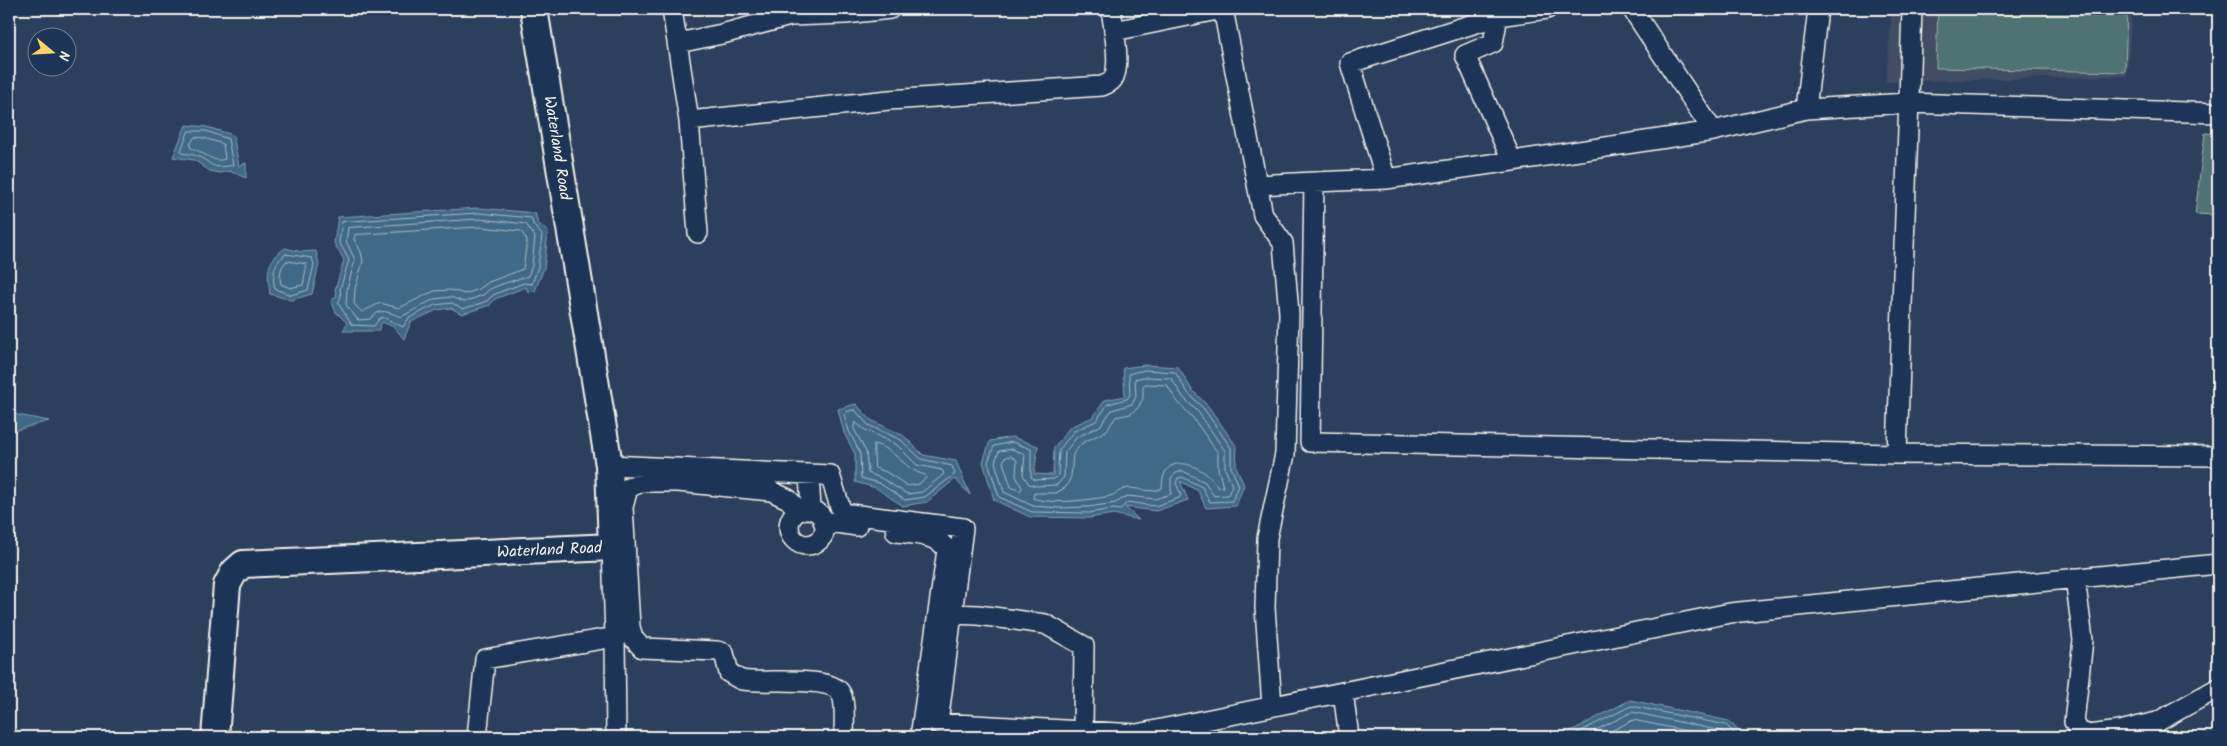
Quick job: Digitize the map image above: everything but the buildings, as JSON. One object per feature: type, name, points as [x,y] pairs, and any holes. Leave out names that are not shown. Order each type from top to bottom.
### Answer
[{"type":"main road","name":"Waterland Road","points":[[215,737],[227,585],[234,572],[243,564],[612,547],[610,465],[534,9]]},
{"type":"street","points":[[672,9],[689,122],[698,233]]},
{"type":"street","points":[[678,43],[722,34],[790,16],[846,14],[890,9]]},
{"type":"street","points":[[689,122],[889,100],[1102,86],[1111,82],[1115,76],[1116,59],[1111,9]]},
{"type":"street","points":[[1114,31],[1222,9],[1263,215],[1282,242],[1289,313],[1285,454],[1267,538],[1265,608],[1272,706]]},
{"type":"street","points":[[1386,179],[1350,63],[1498,16],[1547,9]]},
{"type":"street","points":[[1632,9],[1713,131]]},
{"type":"street","points":[[1806,109],[1818,9]]},
{"type":"street","points":[[1897,454],[1912,9]]},
{"type":"street","points":[[1498,16],[1493,43],[1465,55],[1512,162]]},
{"type":"street","points":[[1257,185],[1386,179],[1512,162],[1713,131],[1806,109],[1908,104],[2218,113]]},
{"type":"street","points":[[1314,182],[1310,442],[1897,454],[2218,456]]},
{"type":"street","points":[[610,465],[830,475],[842,513],[963,528],[937,730],[1018,733],[1083,731],[1136,734],[1730,613],[2218,564]]},
{"type":"street","points":[[809,474],[811,514]]},
{"type":"street","points":[[844,737],[843,701],[841,692],[835,687],[807,682],[742,680],[729,673],[724,653],[717,651],[642,648],[633,638],[630,627],[623,506],[628,488],[642,482],[678,482],[771,491],[788,499],[811,514],[934,539],[943,543],[947,550],[920,737]]},
{"type":"street","points":[[612,547],[616,737]]},
{"type":"street","points":[[2075,578],[2083,640],[2074,722],[2080,731],[2089,735],[2120,731],[2157,722],[2218,688]]},
{"type":"street","points":[[952,614],[978,614],[1045,624],[1084,646],[1083,731]]},
{"type":"street","points":[[477,737],[485,659],[615,637]]},
{"type":"street","points":[[1343,692],[1344,737]]},
{"type":"shaded area","points":[[1892,9],[2132,9],[2127,76],[1886,82]]},
{"type":"green space","points":[[1938,9],[2127,9],[2125,72],[1936,68]]},
{"type":"green space","points":[[2205,133],[2218,134],[2218,215],[2195,214]]},
{"type":"water","points":[[186,125],[207,127],[233,135],[239,166],[246,163],[246,178],[229,171],[220,173],[210,171],[194,160],[173,157]]},
{"type":"water","points":[[479,208],[535,213],[538,223],[548,232],[544,268],[535,291],[528,292],[526,287],[495,299],[490,305],[462,314],[451,308],[437,310],[411,322],[404,339],[394,327],[382,322],[378,331],[343,331],[347,323],[336,312],[331,301],[337,296],[335,290],[344,260],[334,243],[338,217]]},
{"type":"water","points":[[285,248],[302,252],[316,251],[319,264],[312,294],[291,300],[270,294],[269,268],[274,258]]},
{"type":"water","points":[[1145,365],[1178,367],[1192,390],[1208,406],[1237,447],[1236,466],[1244,485],[1236,506],[1206,508],[1198,491],[1180,481],[1188,500],[1156,511],[1125,507],[1139,520],[1114,514],[1089,518],[1030,517],[994,500],[983,462],[990,441],[1012,437],[1038,446],[1034,474],[1053,475],[1054,448],[1070,427],[1093,417],[1105,400],[1125,396],[1123,368]]},
{"type":"water","points":[[856,404],[871,420],[904,436],[923,455],[956,461],[970,495],[955,479],[927,502],[903,506],[876,488],[855,482],[855,454],[844,433],[838,409]]},
{"type":"water","points":[[9,410],[18,415],[49,421],[9,432]]},
{"type":"water","points":[[1630,700],[1729,721],[1744,737],[1518,737],[1569,732]]}]
